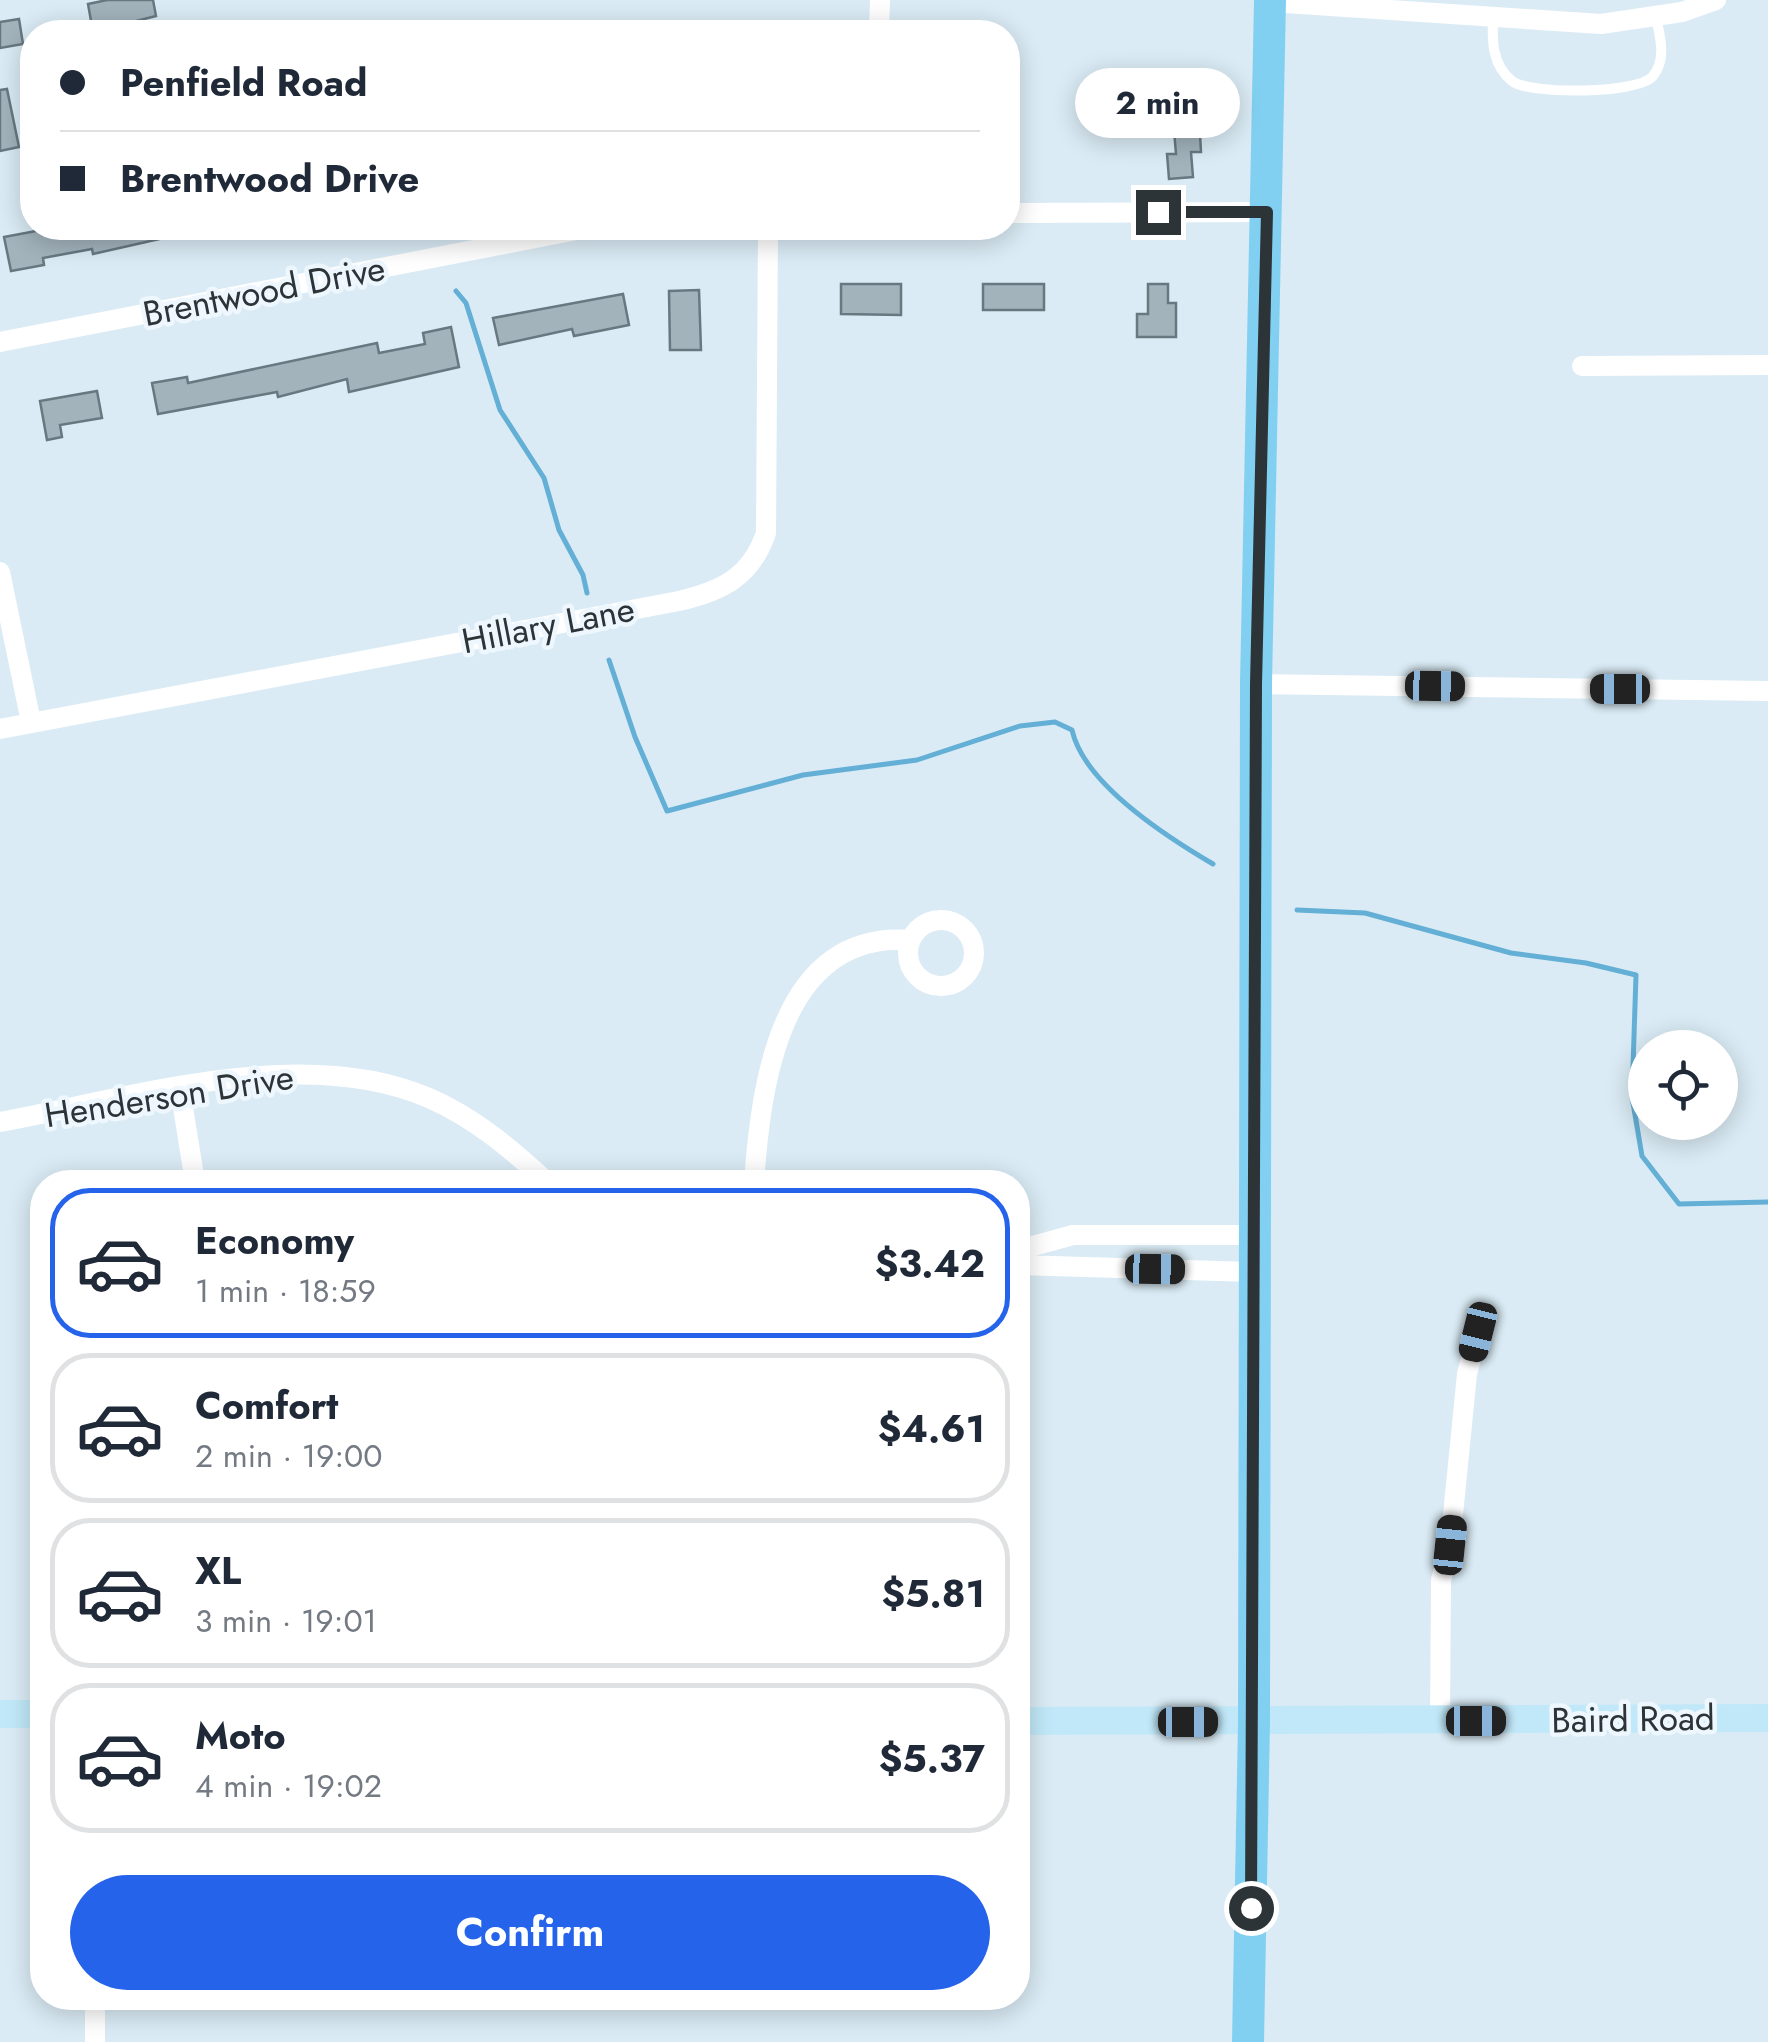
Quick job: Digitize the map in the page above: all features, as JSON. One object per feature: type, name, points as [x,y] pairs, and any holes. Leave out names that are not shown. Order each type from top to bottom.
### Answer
[{"type":"main road","points":[[1248,2042],[1254,1723],[1256,684],[1270,1]]},
{"type":"street","points":[[1270,1],[1414,6],[1493,17],[1601,24],[1656,17],[1716,0]]},
{"type":"street","points":[[1020,212],[1267,212]]},
{"type":"street","name":"Brentwood Drive","points":[[0,342],[525,240]]},
{"type":"street","name":"Hillary Lane","points":[[0,728],[662,604],[730,584],[758,555],[766,533],[768,240]]},
{"type":"street","points":[[1582,366],[1768,365]]},
{"type":"street","points":[[0,572],[31,722]]},
{"type":"street","points":[[1256,684],[1768,691]]},
{"type":"street","points":[[755,1170],[776,1049],[788,1014],[810,978],[853,946],[883,938],[910,940]]},
{"type":"street","name":"Henderson Drive","points":[[0,1122],[238,1079],[310,1075],[394,1086],[461,1114],[494,1135],[533,1170]]},
{"type":"street","points":[[180,1089],[193,1170]]},
{"type":"street","points":[[1030,1247],[1073,1235],[1254,1234]]},
{"type":"street","points":[[1030,1265],[1254,1272]]},
{"type":"street","points":[[1440,1721],[1441,1580],[1450,1545],[1467,1374],[1478,1332]]},
{"type":"street","points":[[0,1714],[30,1714]]},
{"type":"street","name":"Baird Road","points":[[1030,1721],[1768,1718]]},
{"type":"street","points":[[95,2010],[95,2042]]},
{"type":"lane","points":[[1493,17],[1492,44],[1499,68],[1529,90],[1635,88],[1651,80],[1661,63],[1656,17]]},
{"type":"building","points":[[153,0],[156,16],[140,20],[91,20],[88,4]]},
{"type":"building","points":[[19,19],[20,45],[0,48],[0,22]]},
{"type":"building","points":[[7,89],[19,147],[0,151],[0,90]]},
{"type":"building","points":[[1199,116],[1201,152],[1191,152],[1193,177],[1169,179],[1167,154],[1176,154],[1173,118]]},
{"type":"building","points":[[20,234],[20,240],[155,240],[93,254],[92,249],[43,258],[44,265],[11,271],[4,237]]},
{"type":"building","points":[[841,284],[901,284],[901,315],[841,314]]},
{"type":"building","points":[[983,284],[1044,284],[1044,310],[983,310]]},
{"type":"building","points":[[1148,284],[1168,284],[1168,303],[1176,303],[1176,337],[1137,337],[1137,314],[1148,314]]},
{"type":"building","points":[[699,290],[701,350],[670,350],[669,291]]},
{"type":"building","points":[[623,294],[629,325],[574,336],[572,329],[499,345],[493,318]]},
{"type":"building","points":[[451,327],[459,367],[349,392],[347,379],[278,397],[277,392],[158,414],[152,383],[187,377],[188,383],[377,343],[379,353],[425,344],[423,333]]},
{"type":"building","points":[[97,391],[102,418],[60,425],[62,437],[47,440],[40,401]]},
{"type":"waterway","points":[[456,291],[466,303],[500,410],[544,478],[559,530],[583,575],[587,593]]},
{"type":"waterway","points":[[609,660],[635,737],[667,811],[803,775],[917,760],[1020,726],[1055,722],[1072,730],[1093,770],[1130,807],[1213,864]]},
{"type":"waterway","points":[[1297,910],[1365,913],[1511,953],[1586,963],[1636,975],[1632,1097],[1642,1156],[1679,1204],[1768,1202]]},
{"type":"route","points":[[1158,212],[1267,212],[1256,684],[1251,1908]]}]
